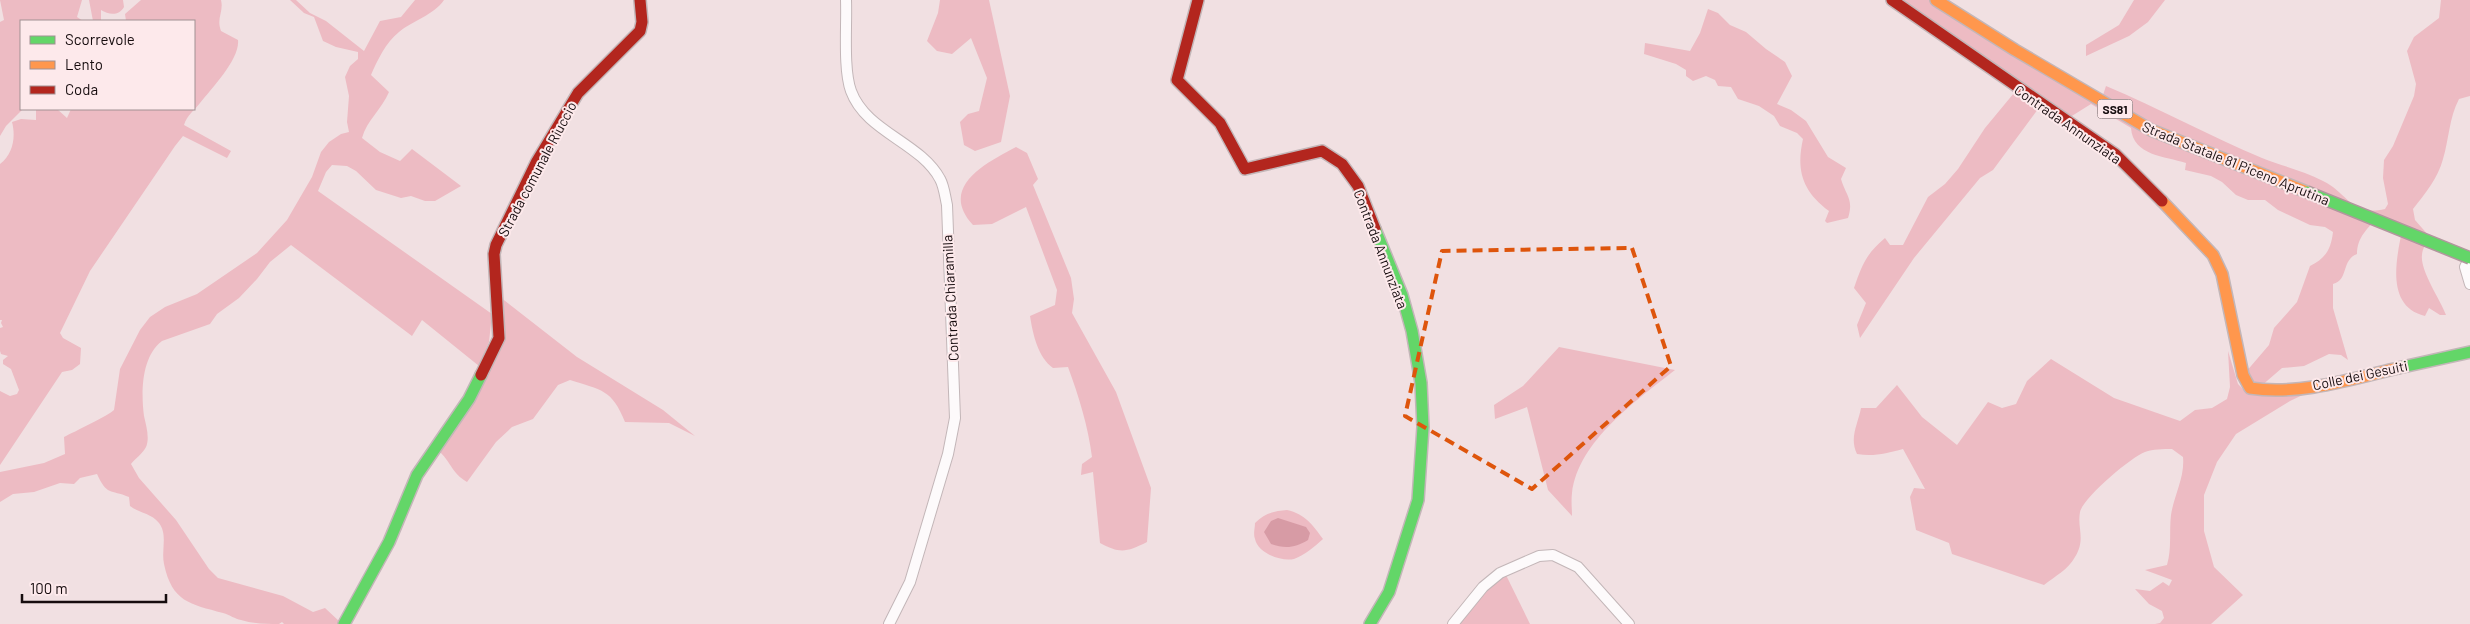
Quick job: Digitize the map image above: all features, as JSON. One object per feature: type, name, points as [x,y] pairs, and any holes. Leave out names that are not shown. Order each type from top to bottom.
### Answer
[{"type":"main road","name":"Strada comunale Riuccio","points":[[344,624],[389,542],[417,475],[469,398],[498,338],[494,254],[496,245],[538,161],[578,93],[640,31],[642,22],[640,0]]},
{"type":"main road","name":"Contrada Annunziata","points":[[1198,0],[1177,80],[1220,124],[1244,168],[1322,151],[1342,164],[1358,186],[1402,295],[1412,331],[1421,383],[1423,427],[1418,500],[1389,592],[1370,624]]},
{"type":"main road","name":"Contrada Annunziata","points":[[1892,0],[2115,154],[2213,255],[2222,274],[2233,319],[2243,375],[2250,388]]},
{"type":"main road","name":"Strada Statale 81 Piceno Aprutina","points":[[1936,0],[2015,50],[2151,130],[2470,258]]},
{"type":"main road","name":"Colle dei Gesuiti","points":[[2250,388],[2274,391],[2362,376],[2470,352]]},
{"type":"street","name":"Contrada Chiaramilla","points":[[846,0],[848,75],[851,92],[869,117],[931,166],[940,180],[947,205],[955,418],[948,454],[910,582],[889,624]]},
{"type":"street","points":[[2470,258],[2465,271],[2470,284]]},
{"type":"street","points":[[1453,624],[1483,587],[1500,574],[1539,556],[1553,555],[1578,567],[1629,624]]},
{"type":"highlighted area","points":[[1632,248],[1671,366],[1532,489],[1405,416],[1442,251]]},
{"type":"shaded area","points":[[0,0],[82,0],[77,17],[82,20],[20,20],[20,110],[22,110],[6,126],[0,136],[0,22],[4,20]]},
{"type":"shaded area","points":[[89,0],[123,0],[124,7],[117,13],[110,14],[101,10],[101,20],[93,20]]},
{"type":"shaded area","points":[[141,0],[221,0],[222,8],[219,22],[221,31],[238,40],[237,48],[235,56],[224,73],[195,109],[195,20],[126,20],[125,14]]},
{"type":"shaded area","points":[[290,0],[296,0],[310,13],[326,21],[364,51],[380,21],[401,17],[415,0],[444,0],[435,10],[399,32],[382,52],[371,75],[389,92],[367,126],[362,138],[380,152],[400,161],[412,149],[461,186],[435,201],[425,201],[411,196],[401,198],[376,190],[356,171],[347,166],[332,165],[326,172],[318,191],[492,314],[489,342],[479,366],[422,320],[412,336],[291,245],[270,262],[239,298],[217,314],[210,324],[162,341],[155,348],[146,366],[143,386],[143,407],[148,440],[146,447],[131,464],[139,478],[176,520],[209,569],[218,578],[283,596],[313,612],[325,608],[340,622],[339,624],[284,624],[282,622],[279,624],[269,624],[251,622],[192,604],[177,594],[167,577],[163,559],[164,538],[159,523],[152,517],[130,506],[129,497],[107,489],[97,474],[80,478],[74,484],[60,483],[34,492],[13,494],[0,502],[0,472],[44,463],[65,454],[64,437],[114,410],[120,369],[140,330],[150,317],[165,307],[197,294],[257,253],[287,220],[312,177],[321,152],[329,142],[341,134],[349,132],[347,122],[349,96],[345,77],[350,66],[358,59],[358,52],[336,47],[323,41],[314,17],[304,13]]},
{"type":"shaded area","points":[[940,0],[989,0],[1010,96],[1001,142],[975,151],[964,145],[960,122],[968,114],[979,111],[987,78],[971,38],[952,54],[937,51],[927,41],[938,13]]},
{"type":"shaded area","points":[[1898,0],[1930,0],[2103,95],[2106,86],[2262,158],[2316,177],[2331,186],[2357,207],[2374,211],[2385,209],[2388,204],[2383,178],[2384,160],[2393,146],[2414,96],[2416,84],[2407,51],[2414,37],[2439,18],[2441,0],[2470,0],[2470,96],[2459,99],[2453,114],[2441,166],[2431,186],[2413,209],[2415,220],[2429,236],[2422,255],[2424,269],[2446,315],[2440,315],[2429,308],[2425,316],[2412,310],[2403,302],[2398,291],[2396,278],[2398,251],[2403,226],[2379,216],[2361,238],[2357,254],[2349,261],[2341,278],[2333,284],[2333,308],[2348,360],[2341,355],[2329,354],[2304,366],[2282,368],[2260,387],[2245,373],[2269,345],[2274,328],[2297,302],[2310,266],[2320,260],[2327,252],[2333,232],[2325,227],[2310,225],[2278,210],[2265,200],[2248,200],[2236,195],[2222,182],[2211,176],[2185,170],[2186,163],[2144,150],[2137,144],[2131,128],[2091,104],[2059,124],[2038,109],[1993,170],[1980,178],[1914,258],[1860,338],[1857,325],[1866,303],[1854,288],[1865,260],[1885,238],[1890,245],[1903,245],[1928,197],[1945,184],[1958,169],[1985,128],[2014,93]]},
{"type":"shaded area","points":[[2134,0],[2165,0],[2148,22],[2129,36],[2086,56],[2086,45],[2119,25]]},
{"type":"shaded area","points":[[1708,9],[1718,13],[1730,25],[1746,32],[1785,62],[1792,76],[1777,104],[1791,110],[1806,121],[1828,157],[1846,168],[1841,179],[1850,202],[1848,218],[1827,223],[1825,221],[1829,211],[1813,196],[1803,179],[1800,161],[1803,139],[1797,133],[1780,126],[1774,116],[1759,106],[1738,99],[1731,87],[1718,86],[1715,80],[1706,76],[1693,81],[1686,76],[1686,70],[1676,64],[1644,54],[1645,43],[1690,51],[1700,33]]},
{"type":"shaded area","points":[[36,110],[58,110],[67,118],[71,110],[194,110],[184,125],[231,151],[227,158],[183,136],[175,146],[90,271],[60,333],[63,338],[81,348],[80,364],[72,370],[62,372],[0,465],[0,391],[10,396],[17,394],[19,390],[11,369],[3,364],[3,360],[8,356],[1,354],[0,351],[0,328],[3,327],[2,320],[0,320],[0,164],[11,150],[14,133],[12,122],[21,119],[36,120]]},
{"type":"shaded area","points":[[1016,147],[1027,153],[1038,179],[1033,185],[1071,278],[1074,299],[1072,313],[1116,392],[1151,488],[1147,542],[1129,550],[1113,549],[1100,543],[1093,472],[1081,475],[1082,464],[1092,457],[1086,423],[1076,389],[1068,367],[1053,368],[1040,352],[1035,338],[1030,316],[1055,305],[1057,290],[1026,207],[992,224],[973,225],[964,211],[961,199],[963,188],[970,178],[980,169]]},
{"type":"shaded area","points":[[500,297],[577,357],[663,410],[695,436],[669,423],[625,422],[615,403],[604,392],[570,380],[558,385],[533,419],[512,427],[496,442],[467,482],[462,479],[440,452],[503,344]]},
{"type":"shaded area","points":[[1559,347],[1675,370],[1627,408],[1597,439],[1585,456],[1577,474],[1572,493],[1572,516],[1548,490],[1527,407],[1495,419],[1494,405],[1523,386]]},
{"type":"shaded area","points":[[2228,351],[2238,384],[2247,393],[2311,391],[2290,401],[2236,434],[2217,462],[2204,495],[2204,531],[2214,567],[2243,595],[2211,624],[2155,624],[2160,623],[2164,618],[2162,611],[2149,604],[2135,589],[2150,591],[2163,582],[2169,586],[2172,580],[2145,570],[2167,565],[2169,559],[2171,515],[2183,464],[2183,457],[2172,449],[2151,450],[2138,455],[2089,497],[2080,512],[2081,539],[2075,557],[2065,569],[2044,585],[1952,554],[1949,543],[1916,530],[1910,497],[1914,488],[1925,489],[1903,449],[1869,455],[1857,454],[1855,448],[1854,437],[1861,408],[1876,408],[1897,385],[1922,417],[1957,445],[1988,402],[2002,408],[2016,404],[2027,381],[2051,359],[2114,398],[2180,421],[2195,410],[2212,408],[2227,399],[2230,387]]},
{"type":"shaded area","points":[[1287,510],[1304,517],[1323,539],[1302,555],[1289,560],[1277,558],[1265,552],[1257,544],[1254,535],[1255,523],[1262,517],[1270,513]]},
{"type":"shaded area","points":[[1278,518],[1306,527],[1310,533],[1308,540],[1290,547],[1271,544],[1264,532],[1271,521]]},
{"type":"shaded area","points":[[1505,573],[1530,624],[1456,624],[1489,586]]},
{"type":"traffic: fast","points":[[2307,192],[2470,258]]},
{"type":"traffic: fast","points":[[1370,624],[1389,592],[1418,500],[1423,427],[1421,383],[1412,331],[1402,295],[1375,229]]},
{"type":"traffic: fast","points":[[2398,368],[2470,352]]},
{"type":"traffic: fast","points":[[344,624],[389,542],[417,475],[469,399],[481,375]]},
{"type":"traffic: slow","points":[[1936,0],[2015,50],[2151,130],[2307,192]]},
{"type":"traffic: slow","points":[[2162,201],[2213,255],[2222,274],[2243,375],[2250,388],[2268,390],[2306,388],[2398,368]]},
{"type":"traffic: jam","points":[[481,375],[499,338],[494,254],[496,245],[537,161],[578,93],[640,31],[642,22],[640,0]]},
{"type":"traffic: jam","points":[[1198,0],[1177,80],[1220,123],[1245,169],[1322,151],[1342,164],[1358,186],[1375,229]]},
{"type":"traffic: jam","points":[[1892,0],[2115,154],[2162,201]]}]
